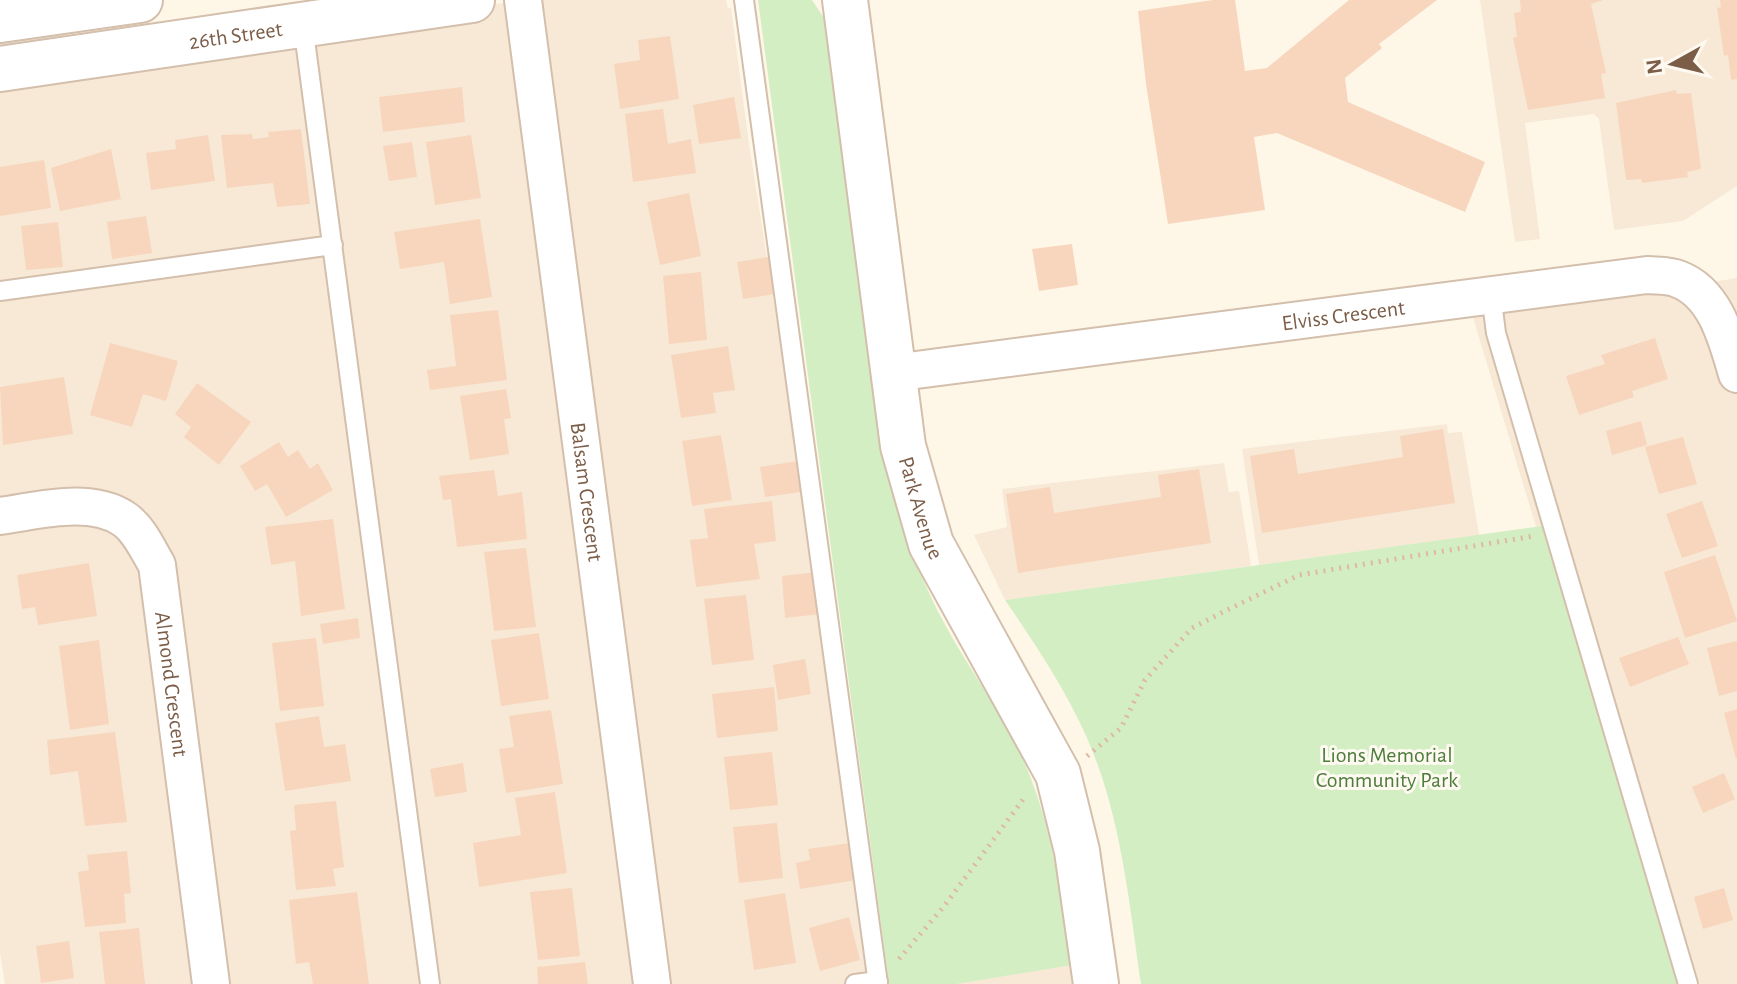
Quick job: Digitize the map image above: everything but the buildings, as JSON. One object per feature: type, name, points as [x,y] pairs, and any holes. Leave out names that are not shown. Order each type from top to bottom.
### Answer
[{"type":"street","points":[[26,11],[140,0]]},
{"type":"street","name":"26th Street","points":[[0,69],[472,0]]},
{"type":"street","name":"Balsam Crescent","points":[[523,0],[652,984]]},
{"type":"street","name":"Park Avenue","points":[[845,0],[903,446],[931,544],[1073,765],[1077,851],[1096,984]]},
{"type":"street","name":"Elviss Crescent","points":[[893,373],[1647,275],[1679,279],[1706,299],[1723,329],[1737,374]]},
{"type":"street","name":"Almond Crescent","points":[[0,516],[58,508],[95,509],[124,519],[142,538],[157,565],[211,984]]},
{"type":"lane","points":[[744,0],[878,982],[855,984]]},
{"type":"lane","points":[[26,11],[46,62]]},
{"type":"lane","points":[[303,25],[430,984]]},
{"type":"lane","points":[[0,291],[333,245]]},
{"type":"lane","points":[[1491,294],[1496,333],[1688,984]]},
{"type":"path","points":[[878,982],[945,905],[1034,787],[1073,765],[1121,728],[1145,680],[1185,636],[1225,611],[1299,575],[1555,533]]},
{"type":"shaded area","points":[[0,0],[58,0],[69,64],[525,0],[726,0],[728,8],[731,8],[749,144],[882,984],[5,984],[0,953]]},
{"type":"shaded area","points":[[1480,0],[1737,0],[1737,186],[1683,221],[1614,230],[1599,119],[1594,114],[1525,123],[1540,239],[1515,242]]},
{"type":"shaded area","points":[[1737,278],[1737,984],[1663,984],[1536,527],[1468,301],[1657,291]]},
{"type":"shaded area","points":[[1447,424],[1448,433],[1462,432],[1479,535],[1259,565],[1242,449]]},
{"type":"shaded area","points":[[1224,463],[1229,492],[1239,491],[1251,566],[1005,600],[974,535],[1007,527],[1002,489]]},
{"type":"shaded area","points":[[1094,957],[1098,984],[897,984]]},
{"type":"green space","points":[[758,0],[812,0],[826,21],[883,442],[893,488],[906,534],[932,600],[1007,727],[1035,788],[1055,863],[1072,965],[956,984],[889,984]]},
{"type":"green space","name":"Lions Memorial Community Park","points":[[1542,526],[1677,984],[1141,984],[1116,828],[1099,767],[1069,702],[1005,600]]}]
